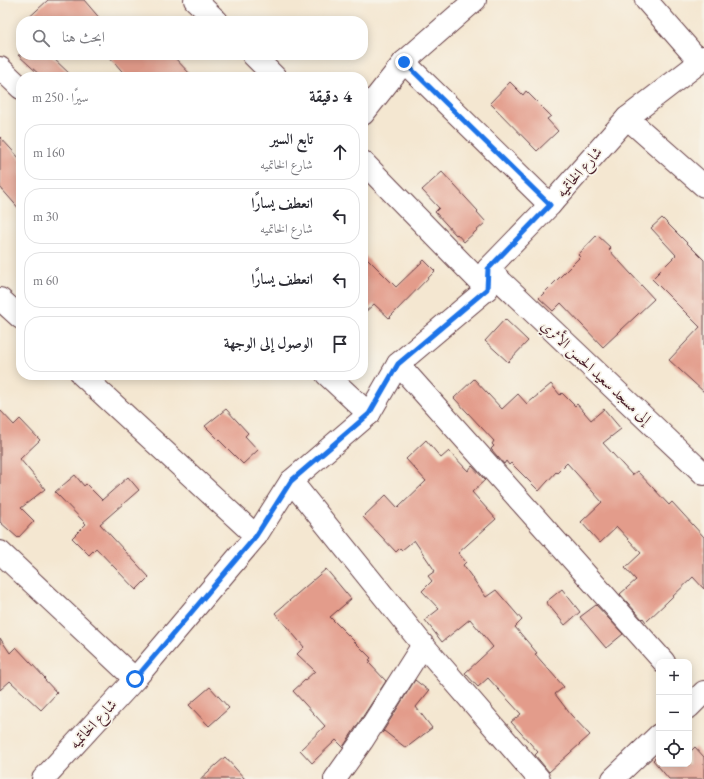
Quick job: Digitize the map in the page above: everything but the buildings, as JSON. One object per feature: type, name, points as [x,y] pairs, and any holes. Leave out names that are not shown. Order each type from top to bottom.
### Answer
[{"type":"street","points":[[195,0],[212,16]]},
{"type":"street","points":[[368,108],[404,62],[475,0]]},
{"type":"street","points":[[646,0],[702,60]]},
{"type":"street","points":[[257,60],[270,72]]},
{"type":"street","name":"شارع الخاتميه","points":[[43,779],[135,679],[256,536],[291,481],[369,414],[398,364],[488,279],[550,205],[627,118],[702,60]]},
{"type":"street","points":[[404,62],[550,205]]},
{"type":"street","points":[[0,68],[16,83]]},
{"type":"street","points":[[627,118],[704,186]]},
{"type":"street","name":"إلى مسجد سعيد الحسن الأثري","points":[[368,167],[488,279],[704,474]]},
{"type":"street","points":[[0,299],[16,313]]},
{"type":"street","points":[[398,364],[661,659]]},
{"type":"street","points":[[87,380],[256,536]]},
{"type":"street","points":[[332,380],[369,414]]},
{"type":"street","points":[[291,481],[423,645],[539,779]]},
{"type":"street","points":[[0,552],[135,679]]},
{"type":"street","points":[[335,779],[362,741],[423,645]]},
{"type":"street","points":[[613,779],[656,738]]},
{"type":"route","points":[[135,679],[256,536],[291,481],[369,414],[398,364],[487,289],[488,269],[550,205],[404,62]]}]
